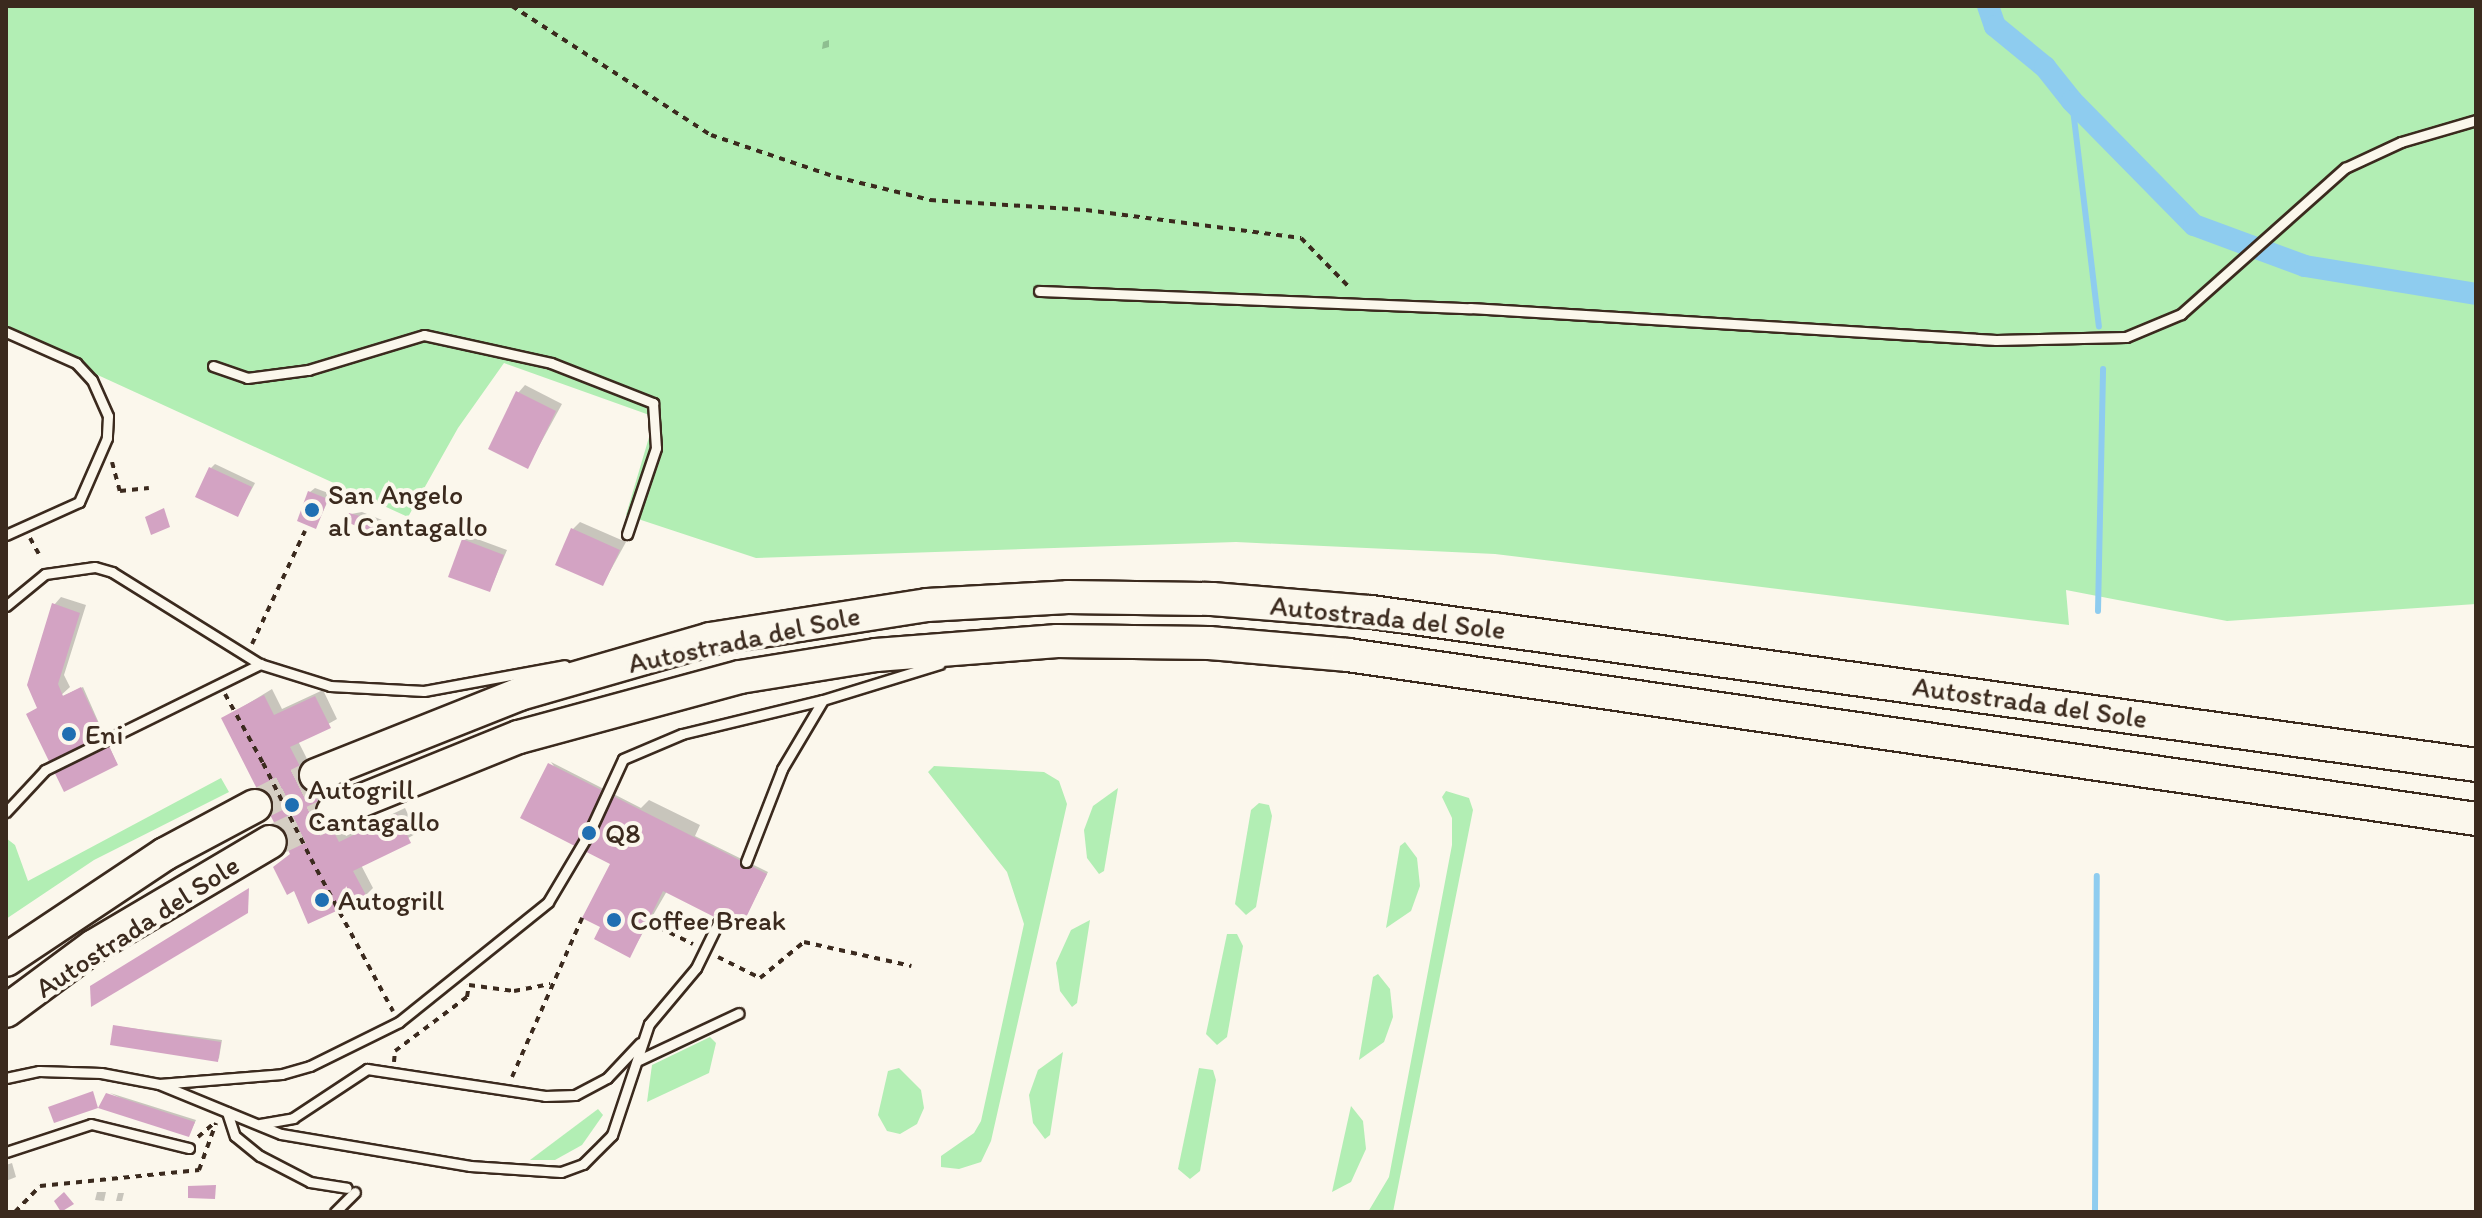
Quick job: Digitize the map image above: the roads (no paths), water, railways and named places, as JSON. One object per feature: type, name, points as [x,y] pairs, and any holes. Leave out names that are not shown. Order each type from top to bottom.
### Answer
[{"type":"highway","name":"Autostrada del Sole","points":[[316,775],[520,694],[710,639],[927,605],[1068,597],[1212,599],[1371,612],[1616,643],[2476,765]]},
{"type":"highway","name":"Autostrada del Sole","points":[[333,812],[519,737],[740,677],[876,655],[1004,643],[1209,643],[1348,655],[2476,819]]},
{"type":"highway","points":[[2408,755],[2476,747]]},
{"type":"highway","points":[[2335,798],[2476,839]]},
{"type":"highway","name":"Autostrada del Sole","points":[[6,960],[165,854],[255,806]]},
{"type":"highway","name":"Autostrada del Sole","points":[[6,1011],[94,946],[270,842]]},
{"type":"lane","points":[[1039,291],[1365,304],[2054,342],[2126,337],[2150,330],[2181,314],[2345,168],[2401,142],[2476,120]]},
{"type":"lane","points":[[6,332],[76,363],[92,380],[108,416],[100,456],[79,502],[26,530],[7,534]]},
{"type":"lane","points":[[213,366],[247,378],[308,370],[424,335],[551,363],[653,403],[656,448],[627,534]]},
{"type":"lane","points":[[6,606],[45,574],[95,567],[112,572],[260,664],[330,686],[424,691],[710,639]]},
{"type":"lane","points":[[159,1084],[282,1074],[310,1066],[399,1022],[548,902],[589,833],[623,759],[682,734],[823,700],[1004,643]]},
{"type":"lane","points":[[6,812],[45,770],[260,664]]},
{"type":"lane","points":[[746,862],[782,769],[823,700]]},
{"type":"lane","points":[[257,1124],[293,1118],[367,1069],[511,1091],[575,1095],[607,1078],[646,1034],[705,950],[718,923]]},
{"type":"lane","points":[[639,1060],[739,1013]]},
{"type":"lane","points":[[6,1078],[71,1070],[159,1084],[281,1134],[470,1166],[561,1172],[583,1164],[612,1135],[646,1034]]},
{"type":"lane","points":[[224,1110],[235,1136],[260,1156],[310,1182],[351,1190],[335,1212]]},
{"type":"lane","points":[[6,1152],[91,1124],[189,1148]]},
{"type":"waterway","points":[[1988,6],[1995,26],[2045,67],[2072,101],[2194,225],[2305,266],[2476,294]]},
{"type":"waterway","points":[[2072,101],[2099,326]]},
{"type":"waterway","points":[[2098,611],[2103,369]]},
{"type":"waterway","points":[[2095,1212],[2097,876]]},
{"type":"tunnel","points":[[255,806],[316,775]]},
{"type":"tunnel","points":[[270,842],[333,812]]},
{"type":"place","name":"San Angelo al Cantagallo","points":[[312,510]]},
{"type":"place","name":"Eni","points":[[69,734]]},
{"type":"place","name":"Autogrill Cantagallo","points":[[292,805]]},
{"type":"place","name":"Q8","points":[[589,833]]},
{"type":"place","name":"Autogrill","points":[[322,900]]},
{"type":"place","name":"Coffee Break","points":[[614,920]]}]
